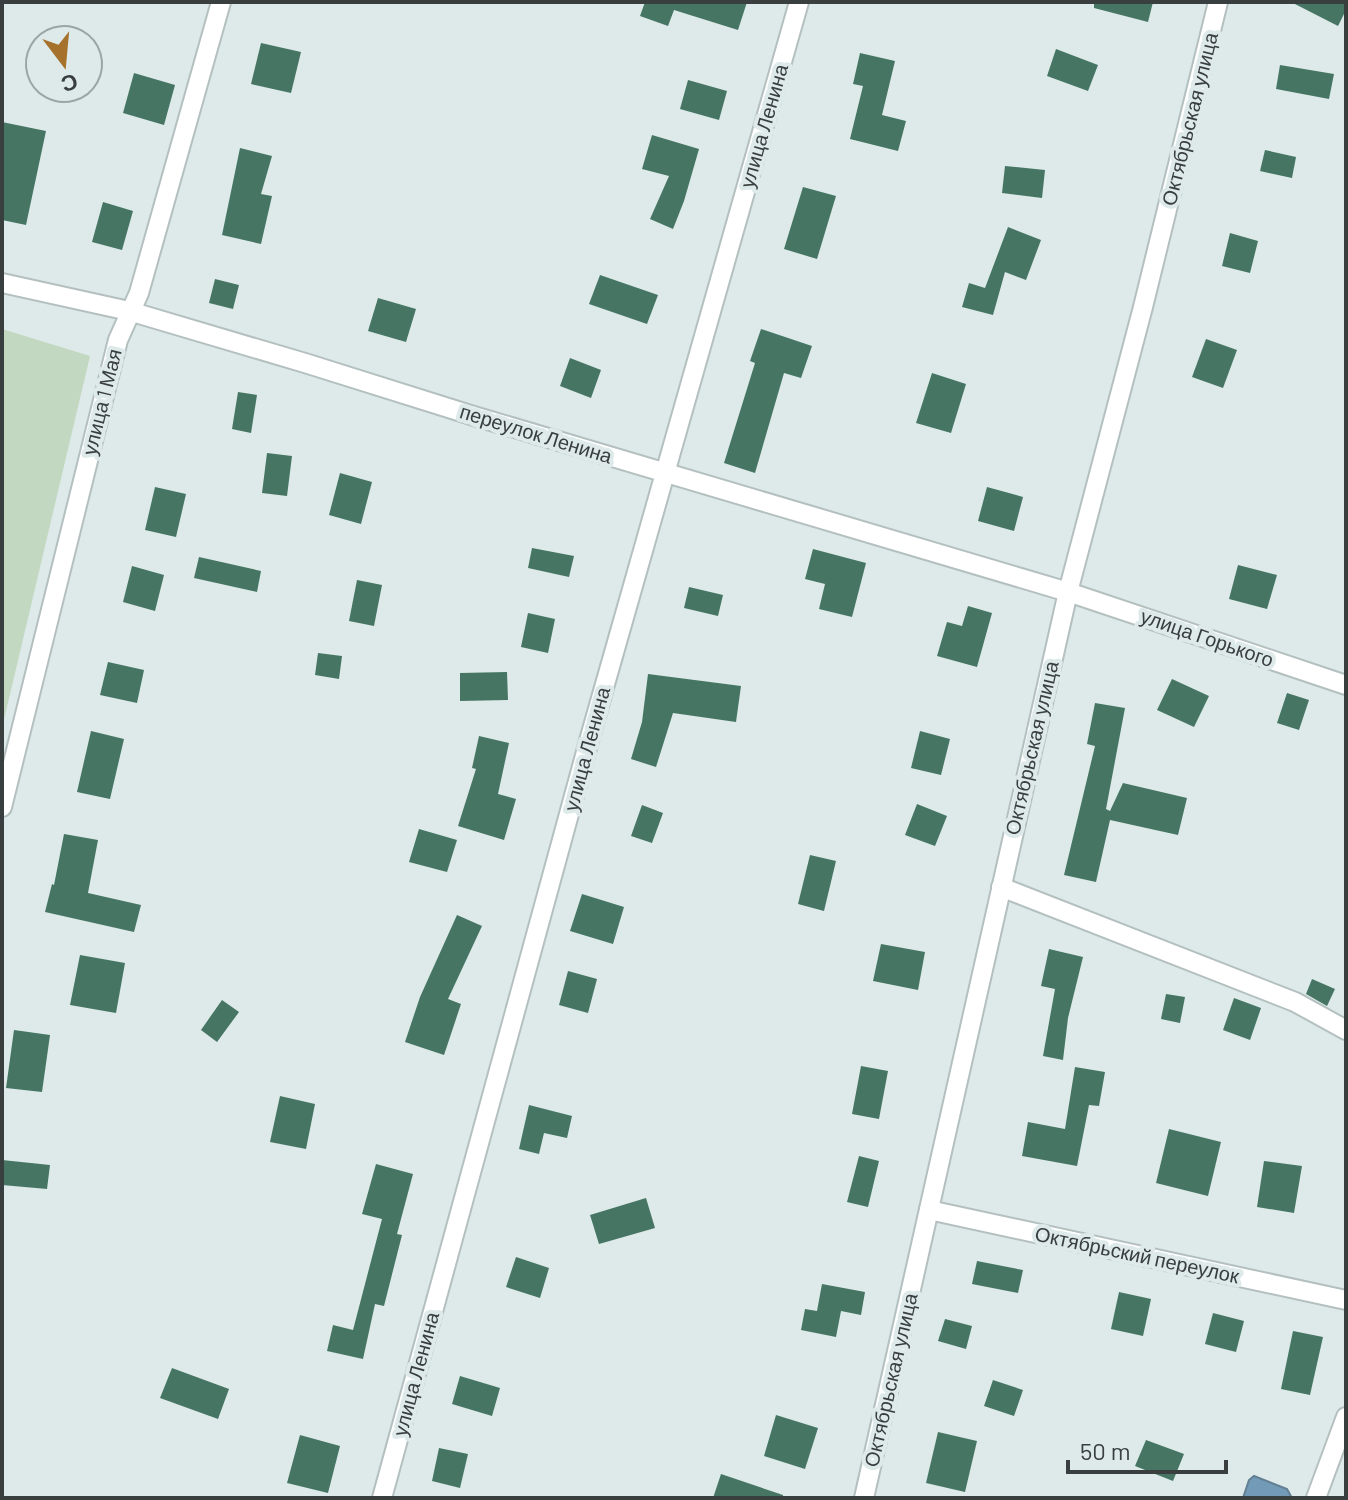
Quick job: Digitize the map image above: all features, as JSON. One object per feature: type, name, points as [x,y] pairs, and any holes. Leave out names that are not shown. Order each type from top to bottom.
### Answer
[{"type":"street","name":"улица 1 Мая","points":[[2,807],[118,340],[139,293],[221,2]]},
{"type":"street","name":"улица Ленина","points":[[382,1498],[665,473],[799,2]]},
{"type":"street","name":"Октябрьская улица","points":[[864,1498],[1068,592],[1143,307],[1218,2]]},
{"type":"street","name":"переулок Ленина","points":[[2,283],[129,311],[1068,592]]},
{"type":"street","name":"улица Горького","points":[[1068,592],[1346,685]]},
{"type":"street","points":[[1001,887],[1295,1002],[1346,1030]]},
{"type":"street","name":"Октябрьский переулок","points":[[929,1210],[1346,1300]]},
{"type":"street","points":[[1316,1498],[1346,1417]]},
{"type":"green space","points":[[2,329],[90,356],[2,728]]},
{"type":"water","points":[[1254,1476],[1287,1489],[1292,1498],[1243,1498],[1249,1480]]},
{"type":"building","points":[[645,2],[747,2],[738,30],[674,10],[668,26],[640,16]]},
{"type":"building","points":[[1094,2],[1153,2],[1148,22],[1094,8]]},
{"type":"building","points":[[1291,2],[1346,2],[1346,10],[1338,26]]},
{"type":"building","points":[[261,43],[301,52],[291,93],[251,84]]},
{"type":"building","points":[[1056,49],[1098,65],[1088,91],[1047,76]]},
{"type":"building","points":[[860,53],[895,61],[882,115],[906,121],[898,151],[850,139],[863,86],[853,84]]},
{"type":"building","points":[[1280,65],[1334,74],[1329,99],[1276,89]]},
{"type":"building","points":[[134,73],[175,85],[164,125],[123,113]]},
{"type":"building","points":[[688,80],[727,91],[719,120],[680,109]]},
{"type":"building","points":[[2,122],[46,131],[26,225],[2,220]]},
{"type":"building","points":[[652,135],[699,149],[673,229],[650,219],[669,176],[642,169]]},
{"type":"building","points":[[240,148],[272,156],[261,194],[272,196],[261,244],[222,235]]},
{"type":"building","points":[[1265,150],[1296,157],[1292,178],[1260,171]]},
{"type":"building","points":[[1005,166],[1045,170],[1042,198],[1002,193]]},
{"type":"building","points":[[803,187],[836,196],[817,259],[784,249]]},
{"type":"building","points":[[103,202],[133,211],[122,250],[92,242]]},
{"type":"building","points":[[1008,227],[1041,240],[1026,280],[1005,272],[993,315],[962,307],[969,283],[985,288]]},
{"type":"building","points":[[1230,233],[1258,241],[1250,273],[1222,266]]},
{"type":"building","points":[[600,275],[658,295],[647,324],[589,304]]},
{"type":"building","points":[[215,279],[239,285],[233,309],[209,303]]},
{"type":"building","points":[[378,298],[416,309],[406,342],[368,331]]},
{"type":"building","points":[[761,329],[812,346],[801,378],[784,373],[755,473],[724,463],[755,363],[750,361]]},
{"type":"building","points":[[1206,339],[1237,350],[1223,388],[1192,377]]},
{"type":"building","points":[[570,358],[601,370],[591,398],[560,386]]},
{"type":"building","points":[[932,373],[966,384],[951,433],[916,423]]},
{"type":"building","points":[[238,392],[257,395],[251,433],[232,429]]},
{"type":"building","points":[[267,453],[292,456],[287,496],[262,493]]},
{"type":"building","points":[[340,473],[372,482],[361,524],[329,515]]},
{"type":"building","points":[[155,487],[186,494],[176,537],[145,530]]},
{"type":"building","points":[[987,487],[1023,497],[1014,531],[978,521]]},
{"type":"building","points":[[532,548],[574,556],[569,577],[528,568]]},
{"type":"building","points":[[813,549],[866,563],[852,617],[819,609],[825,584],[805,579]]},
{"type":"building","points":[[199,557],[261,571],[257,592],[194,578]]},
{"type":"building","points":[[1238,565],[1277,575],[1267,609],[1229,599]]},
{"type":"building","points":[[132,566],[164,575],[155,611],[123,602]]},
{"type":"building","points":[[357,580],[382,585],[374,626],[349,621]]},
{"type":"building","points":[[689,587],[723,595],[718,616],[684,608]]},
{"type":"building","points":[[968,606],[992,613],[977,667],[937,656],[947,622],[962,626]]},
{"type":"building","points":[[528,613],[555,619],[548,653],[521,647]]},
{"type":"building","points":[[318,653],[342,656],[339,679],[315,675]]},
{"type":"building","points":[[108,662],[144,670],[137,703],[100,695]]},
{"type":"building","points":[[507,672],[508,700],[460,701],[460,673]]},
{"type":"building","points":[[648,674],[741,686],[736,722],[673,713],[656,767],[631,759],[642,722]]},
{"type":"building","points":[[1172,679],[1209,696],[1194,727],[1157,710]]},
{"type":"building","points":[[1287,693],[1309,700],[1299,730],[1277,723]]},
{"type":"building","points":[[1095,703],[1125,708],[1106,809],[1110,811],[1123,783],[1187,798],[1178,835],[1110,820],[1096,882],[1064,875],[1095,746],[1087,744]]},
{"type":"building","points":[[91,731],[124,739],[110,799],[77,792]]},
{"type":"building","points":[[920,731],[950,739],[941,775],[911,768]]},
{"type":"building","points":[[479,736],[509,743],[498,794],[516,799],[504,840],[458,826],[476,769],[472,768]]},
{"type":"building","points":[[917,804],[947,816],[935,846],[905,835]]},
{"type":"building","points":[[642,805],[663,813],[652,843],[631,836]]},
{"type":"building","points":[[419,829],[457,840],[447,872],[409,862]]},
{"type":"building","points":[[64,834],[98,840],[88,893],[141,905],[134,932],[45,912]]},
{"type":"building","points":[[810,855],[836,861],[824,911],[798,904]]},
{"type":"building","points":[[582,894],[624,907],[613,944],[570,931]]},
{"type":"building","points":[[457,915],[482,926],[448,999],[461,1004],[444,1055],[405,1042],[420,997]]},
{"type":"building","points":[[881,944],[925,952],[918,990],[873,981]]},
{"type":"building","points":[[1049,949],[1083,957],[1068,1018],[1063,1060],[1043,1056],[1055,989],[1041,986]]},
{"type":"building","points":[[80,955],[125,963],[116,1013],[70,1005]]},
{"type":"building","points":[[568,971],[597,979],[588,1013],[559,1005]]},
{"type":"building","points":[[1312,979],[1335,989],[1327,1006],[1306,994]]},
{"type":"building","points":[[1166,994],[1185,997],[1180,1023],[1161,1019]]},
{"type":"building","points":[[1234,998],[1261,1008],[1250,1040],[1223,1030]]},
{"type":"building","points":[[222,1000],[239,1012],[217,1042],[201,1030]]},
{"type":"building","points":[[14,1030],[50,1035],[42,1092],[6,1088]]},
{"type":"building","points":[[861,1066],[888,1071],[879,1119],[852,1114]]},
{"type":"building","points":[[1075,1067],[1105,1072],[1099,1106],[1089,1105],[1077,1166],[1022,1156],[1028,1122],[1065,1129]]},
{"type":"building","points":[[280,1096],[315,1104],[306,1149],[270,1142]]},
{"type":"building","points":[[529,1105],[572,1116],[567,1138],[544,1133],[539,1154],[519,1149]]},
{"type":"building","points":[[1169,1129],[1221,1142],[1208,1196],[1156,1183]]},
{"type":"building","points":[[859,1156],[879,1161],[868,1207],[847,1202]]},
{"type":"building","points":[[2,1160],[50,1165],[47,1189],[2,1185]]},
{"type":"building","points":[[1264,1161],[1302,1166],[1294,1213],[1257,1207]]},
{"type":"building","points":[[376,1164],[413,1174],[397,1234],[402,1235],[384,1306],[375,1304],[363,1359],[327,1351],[333,1325],[353,1330],[382,1219],[362,1214]]},
{"type":"building","points":[[646,1198],[655,1228],[599,1244],[590,1215]]},
{"type":"building","points":[[516,1257],[549,1268],[540,1298],[506,1287]]},
{"type":"building","points":[[977,1261],[1023,1270],[1018,1293],[972,1284]]},
{"type":"building","points":[[822,1284],[865,1292],[861,1315],[841,1311],[836,1337],[801,1330],[805,1309],[817,1311]]},
{"type":"building","points":[[1119,1292],[1151,1299],[1143,1336],[1111,1329]]},
{"type":"building","points":[[1213,1313],[1244,1321],[1236,1352],[1205,1344]]},
{"type":"building","points":[[945,1319],[972,1326],[966,1349],[938,1341]]},
{"type":"building","points":[[1293,1331],[1323,1337],[1310,1395],[1281,1389]]},
{"type":"building","points":[[172,1368],[229,1389],[218,1419],[160,1398]]},
{"type":"building","points":[[460,1376],[500,1388],[492,1416],[452,1404]]},
{"type":"building","points":[[993,1380],[1023,1390],[1014,1416],[984,1406]]},
{"type":"building","points":[[776,1415],[818,1428],[805,1469],[764,1456]]},
{"type":"building","points":[[938,1432],[977,1441],[965,1492],[926,1483]]},
{"type":"building","points":[[300,1435],[340,1446],[328,1493],[287,1483]]},
{"type":"building","points":[[1146,1440],[1184,1454],[1173,1481],[1135,1466]]},
{"type":"building","points":[[439,1448],[468,1454],[460,1488],[432,1481]]},
{"type":"building","points":[[721,1474],[783,1495],[783,1498],[713,1498]]}]
